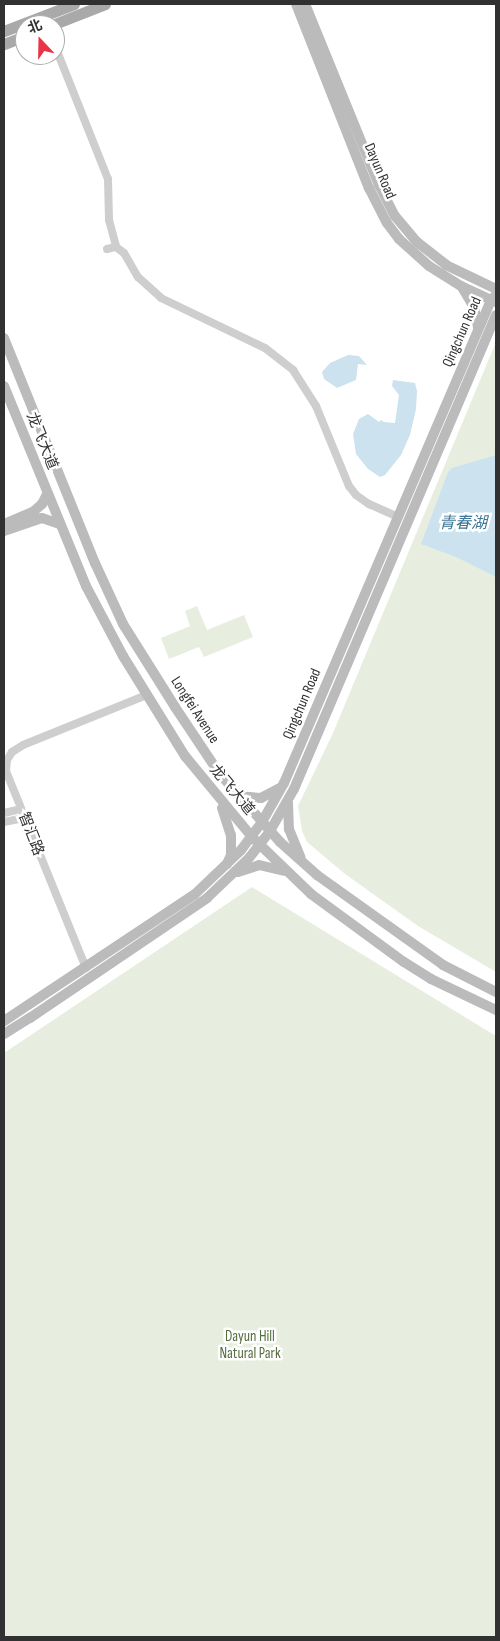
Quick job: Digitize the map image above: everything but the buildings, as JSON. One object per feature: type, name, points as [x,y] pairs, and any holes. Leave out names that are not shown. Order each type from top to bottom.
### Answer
[{"type":"main road","points":[[4,32],[74,4]]},
{"type":"main road","points":[[65,20],[106,4]]},
{"type":"street","name":"Dayun Road","points":[[296,4],[377,205],[399,239],[429,266],[461,286],[495,299]]},
{"type":"street","name":"Dayun Road","points":[[305,4],[378,185],[395,216],[417,242],[446,265],[496,289]]},
{"type":"street","points":[[63,65],[108,179],[109,220],[116,247],[124,253],[138,277],[162,298],[264,348],[293,370],[316,406],[349,486],[356,495],[369,504],[398,517]]},
{"type":"street","points":[[107,249],[116,247]]},
{"type":"street","points":[[461,286],[474,307],[483,333],[496,328]]},
{"type":"street","name":"Qingchun Road","points":[[4,1034],[194,908],[233,875],[270,831],[288,800],[483,333],[495,299]]},
{"type":"street","name":"Qingchun Road","points":[[4,1020],[178,907],[227,866],[262,822],[284,784],[398,517],[483,333],[496,315]]},
{"type":"street","name":"Longfei Avenue","points":[[4,338],[95,563],[123,624],[204,752],[237,795],[304,864],[352,903],[420,950],[443,965],[496,992]]},
{"type":"street","name":"龙飞大道","points":[[4,386],[59,524],[97,608],[185,756],[218,798],[287,872],[361,932],[431,979],[496,1010]]},
{"type":"street","points":[[4,524],[39,508],[47,494]]},
{"type":"street","points":[[4,531],[42,518],[59,524]]},
{"type":"street","name":"智汇路","points":[[86,968],[6,771],[7,760],[12,752],[147,695]]},
{"type":"street","points":[[237,795],[247,798],[261,798],[273,794],[284,784]]},
{"type":"street","points":[[218,798],[232,835],[231,855],[227,866]]},
{"type":"street","points":[[288,800],[289,829],[304,864]]},
{"type":"street","points":[[4,813],[21,809]]},
{"type":"street","points":[[4,822],[24,818]]},
{"type":"street","points":[[233,875],[259,865],[287,872]]},
{"type":"green space","points":[[496,342],[496,972],[418,926],[345,874],[307,842],[302,831],[298,806],[333,733]]},
{"type":"green space","points":[[197,606],[207,630],[244,615],[253,637],[204,657],[199,647],[169,659],[161,638],[190,626],[185,611]]},
{"type":"green space","name":"Dayun Hill Natural Park","points":[[252,887],[496,1036],[496,1637],[4,1637],[4,1053]]},
{"type":"water","points":[[348,355],[359,356],[367,365],[358,364],[356,380],[337,388],[324,379],[322,372],[330,363]]},
{"type":"water","points":[[393,380],[415,383],[417,391],[416,409],[410,435],[401,455],[385,475],[380,477],[368,469],[356,454],[353,434],[359,419],[368,414],[379,422],[381,420],[395,423],[399,395],[392,386]]},
{"type":"water","name":"青春湖","points":[[496,455],[496,577],[456,557],[421,544],[448,472],[452,468]]}]
